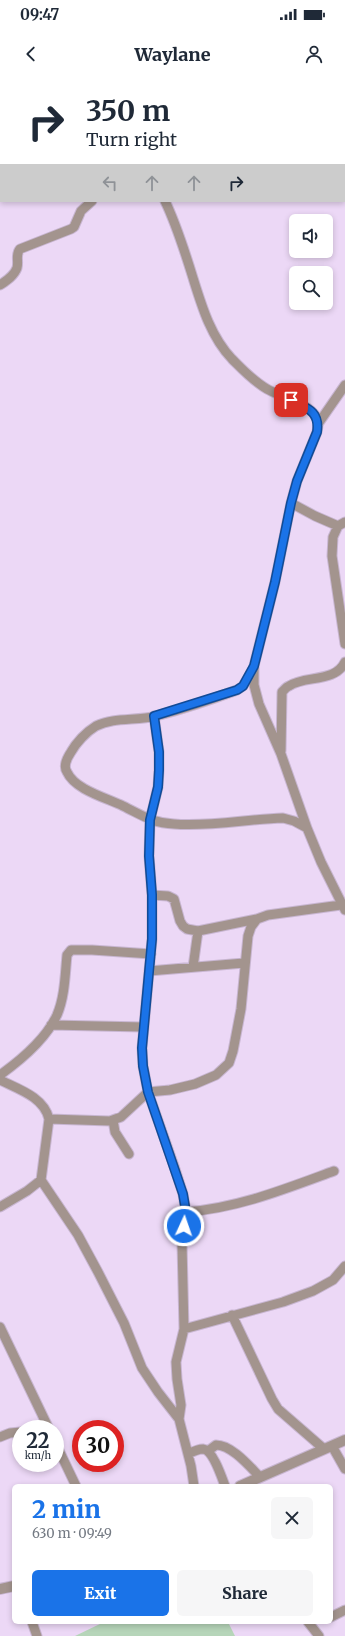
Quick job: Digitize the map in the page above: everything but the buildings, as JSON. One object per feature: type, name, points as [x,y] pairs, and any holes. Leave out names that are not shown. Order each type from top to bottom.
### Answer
[{"type":"street","points":[[0,285],[14,274],[17,268],[17,256],[20,249],[71,230],[74,227],[81,211],[91,202]]},
{"type":"street","points":[[152,895],[168,896],[174,899],[183,926],[187,929],[198,931],[257,919],[268,915],[343,908],[307,828],[281,754],[254,685],[254,666],[275,582],[291,503],[297,481],[317,432],[318,424],[316,416],[309,409],[267,389],[247,375],[230,357],[213,334],[181,240],[165,202]]},
{"type":"street","points":[[318,424],[345,385]]},
{"type":"street","points":[[291,503],[315,516],[341,524],[333,536],[332,556],[345,644]]},
{"type":"street","points":[[254,666],[243,686],[237,690],[154,716],[112,721],[96,726],[83,736],[72,750],[66,762],[66,772],[74,782],[85,789],[150,820],[174,824],[208,824],[283,818],[294,821],[307,828]]},
{"type":"street","points":[[281,754],[282,692],[289,686],[344,669]]},
{"type":"street","points":[[154,716],[159,752],[159,770],[158,787],[150,820],[149,856],[152,895],[151,954],[142,1048],[143,1066],[148,1092],[177,1173],[186,1212],[182,1244],[184,1329],[176,1362],[181,1405],[179,1419],[194,1484]]},
{"type":"street","points":[[48,1119],[99,1122],[113,1120],[121,1117],[148,1092],[170,1090],[194,1084],[216,1075],[229,1063],[233,1051],[241,1009],[244,963],[248,936],[251,927],[257,919]]},
{"type":"street","points":[[193,967],[198,931]]},
{"type":"street","points":[[0,1075],[15,1064],[40,1039],[57,1015],[64,990],[68,954],[70,950],[151,954]]},
{"type":"street","points":[[149,971],[244,963]]},
{"type":"street","points":[[51,1025],[143,1027]]},
{"type":"street","points":[[0,1080],[26,1093],[41,1103],[47,1111],[48,1119],[42,1180],[78,1235],[95,1266],[124,1323],[142,1368],[179,1419]]},
{"type":"street","points":[[113,1120],[116,1132],[129,1154]]},
{"type":"street","points":[[186,1212],[210,1210],[245,1203],[334,1171]]},
{"type":"street","points":[[0,1207],[28,1191],[42,1180]]},
{"type":"street","points":[[184,1329],[283,1302],[313,1291],[333,1280],[345,1266]]},
{"type":"street","points":[[232,1315],[272,1399],[278,1408],[328,1447],[345,1469]]},
{"type":"street","points":[[0,1328],[4,1340],[44,1420]]},
{"type":"street","points":[[0,1437],[12,1433]]},
{"type":"street","points":[[244,1484],[345,1440]]},
{"type":"street","points":[[188,1454],[200,1449],[208,1450],[216,1445],[225,1447],[246,1462],[260,1477]]},
{"type":"street","points":[[208,1450],[224,1484]]},
{"type":"street","points":[[64,1461],[75,1484]]},
{"type":"street","points":[[0,1589],[12,1586]]},
{"type":"street","points":[[333,1616],[345,1610]]},
{"type":"street","points":[[33,1624],[37,1636]]},
{"type":"street","points":[[309,1624],[319,1636]]},
{"type":"green space","points":[[100,1624],[229,1624],[235,1636],[75,1636]]},
{"type":"route","points":[[184,1226],[186,1212],[183,1194],[148,1092],[143,1066],[143,1027],[152,939],[152,895],[149,856],[150,820],[158,787],[159,770],[159,752],[154,716],[237,690],[243,686],[254,666],[275,582],[291,503],[297,481],[317,432],[318,424],[316,416],[309,409],[291,400]]}]
